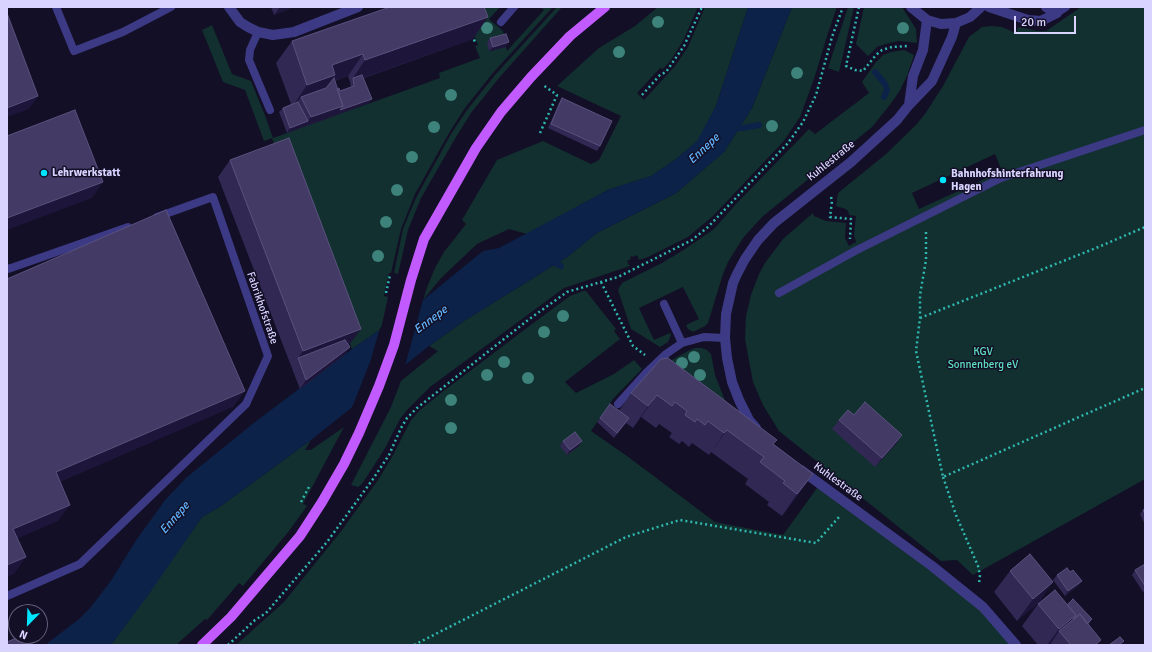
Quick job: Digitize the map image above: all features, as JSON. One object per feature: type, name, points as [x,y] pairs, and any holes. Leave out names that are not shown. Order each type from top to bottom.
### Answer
[{"type":"main road","points":[[202,645],[231,618],[300,536],[344,464],[379,386],[394,345],[410,280],[420,250],[427,234],[460,174],[486,132],[531,77],[570,36],[605,7]]},
{"type":"street","points":[[229,7],[240,22],[258,32],[273,35],[283,35],[294,32],[358,7]]},
{"type":"street","points":[[911,7],[927,20],[940,24],[956,23],[970,17],[981,7]]},
{"type":"street","points":[[989,7],[1028,20],[1041,21],[1057,13]]},
{"type":"street","points":[[1046,7],[1057,13]]},
{"type":"street","name":"Kuhlestraße","points":[[909,104],[913,76],[923,50],[927,20]]},
{"type":"street","name":"Kuhlestraße","points":[[763,437],[749,420],[738,400],[731,376],[725,338],[726,314],[733,283],[745,259],[758,240],[774,223],[851,162],[897,120],[909,104],[932,81],[952,37],[956,23]]},
{"type":"street","name":"Kuhlestraße","points":[[793,465],[969,595],[983,607],[1016,645]]},
{"type":"lane","points":[[56,7],[74,51],[123,32],[171,7]]},
{"type":"lane","points":[[501,22],[514,7]]},
{"type":"lane","points":[[1057,13],[1066,7]]},
{"type":"lane","points":[[258,32],[250,50],[249,60],[270,110]]},
{"type":"lane","points":[[779,293],[855,251],[1001,178],[1145,130]]},
{"type":"lane","name":"Fabrikhofstraße","points":[[7,269],[213,197],[268,356],[246,404],[80,564],[7,596]]},
{"type":"lane","points":[[664,304],[682,343]]},
{"type":"lane","points":[[618,404],[646,373],[682,343],[704,337],[725,338]]},
{"type":"path","points":[[642,95],[660,75],[666,72],[681,51],[702,7]]},
{"type":"path","points":[[228,645],[255,620],[266,613],[327,542],[373,479],[389,455],[407,418],[417,408],[528,320],[567,292],[618,277],[692,240],[708,227],[788,143],[804,122],[816,95],[832,37],[843,7]]},
{"type":"path","points":[[859,7],[846,66],[855,70],[863,71],[882,50],[892,47],[910,46]]},
{"type":"path","points":[[470,28],[475,42]]},
{"type":"path","points":[[531,77],[557,95],[540,133]]},
{"type":"path","points":[[832,201],[830,217],[851,219],[849,234]]},
{"type":"path","points":[[925,215],[926,260],[920,295],[920,318],[916,351],[943,477],[956,515],[978,566],[980,582],[969,595]]},
{"type":"path","points":[[920,318],[1145,227]]},
{"type":"path","points":[[386,293],[390,275]]},
{"type":"path","points":[[601,282],[634,346],[656,364]]},
{"type":"path","points":[[943,477],[1145,388]]},
{"type":"path","points":[[301,502],[310,485]]},
{"type":"path","points":[[414,645],[626,536],[680,520],[816,543],[849,505]]},
{"type":"green space","points":[[464,7],[500,7],[489,19],[503,31],[505,38],[487,43],[490,51],[506,47],[507,51],[544,10],[540,7],[553,7],[492,74],[465,108],[449,133],[415,194],[401,229],[384,296],[388,297],[381,329],[352,349],[272,138],[264,141],[245,90],[223,82],[202,30],[212,25],[232,74],[251,81],[273,138],[440,78],[439,73],[480,58],[475,46],[478,45]]},
{"type":"green space","points":[[557,7],[562,7],[499,78],[471,113],[456,137],[421,198],[408,230],[398,274],[394,273],[403,229],[417,196],[451,134],[467,110],[495,75]]},
{"type":"green space","points":[[658,7],[698,7],[683,41],[671,60],[663,69],[660,68],[637,93],[644,100],[675,66],[688,47],[705,7],[748,7],[716,106],[698,141],[676,159],[651,176],[608,190],[527,234],[509,229],[477,244],[441,278],[423,300],[435,268],[444,252],[466,224],[462,220],[497,160],[543,141],[591,164],[599,160],[621,116],[557,86],[599,48],[635,26]]},
{"type":"green space","points":[[792,7],[837,7],[800,117],[783,142],[713,216],[688,237],[648,257],[639,260],[637,255],[630,257],[631,259],[627,261],[630,266],[564,288],[430,387],[400,419],[384,450],[362,484],[358,487],[351,485],[391,407],[401,381],[438,351],[429,346],[464,321],[567,257],[597,233],[676,193],[724,152],[752,108]]},
{"type":"green space","points":[[848,7],[854,7],[839,72],[828,68]]},
{"type":"green space","points":[[864,7],[902,7],[916,29],[917,43],[899,41],[885,44],[877,47],[868,56],[856,44]]},
{"type":"green space","name":"KGV Sonnenberg eV","points":[[1081,7],[1145,7],[1145,479],[973,575],[957,560],[941,561],[779,431],[763,405],[753,382],[745,339],[746,316],[751,295],[765,263],[783,239],[813,213],[814,216],[826,221],[846,223],[845,238],[849,246],[856,242],[854,235],[856,216],[849,215],[846,209],[836,206],[838,193],[886,154],[916,125],[943,86],[969,37],[982,27],[991,26],[1002,27],[1016,33],[1018,27],[1046,31]],"holes":[[[995,154],[1002,171],[919,209],[912,193]]]},
{"type":"green space","points":[[904,50],[914,55],[907,76],[899,92],[872,127],[762,217],[743,238],[728,262],[708,323],[693,332],[688,329],[686,325],[699,319],[683,287],[639,308],[654,340],[670,333],[671,335],[668,342],[660,347],[631,329],[618,290],[622,283],[662,263],[714,229],[736,204],[809,129],[815,134],[869,93],[862,82],[876,62],[883,55]]},
{"type":"green space","points":[[586,291],[616,329],[614,331],[620,339],[565,382],[576,393],[614,374],[634,360],[642,369],[613,399],[591,431],[715,522],[783,535],[820,484],[983,607],[1016,645],[236,645],[284,602],[342,530],[378,480],[411,420],[420,410],[570,296]]},
{"type":"green space","points":[[695,348],[702,348],[711,354],[715,375],[730,413],[670,361]]},
{"type":"green space","points":[[344,427],[303,504],[307,506],[289,531],[243,586],[239,583],[207,620],[205,619],[176,645],[111,645],[202,517],[221,506],[311,440],[305,450],[311,450]]},
{"type":"water","name":"Ennepe","points":[[748,7],[792,7],[752,108],[724,152],[676,193],[597,233],[567,257],[464,321],[429,346],[311,440],[221,506],[202,517],[149,594],[111,645],[45,645],[79,619],[90,608],[110,582],[137,539],[165,500],[187,477],[255,422],[352,349],[423,300],[483,251],[499,248],[608,190],[651,176],[676,159],[697,141],[716,106]]},
{"type":"pier","points":[[424,296],[404,369],[351,410],[370,362],[380,328]]},
{"type":"building","points":[[390,7],[484,7],[488,17],[365,60],[363,54],[332,65],[335,75],[307,85],[292,41]]},
{"type":"building","points":[[7,13],[38,96],[7,108]]},
{"type":"building","points":[[506,34],[509,42],[493,47],[490,38]]},
{"type":"building","points":[[362,75],[372,99],[340,110],[343,106],[337,89],[339,88],[340,91],[354,86],[353,78]]},
{"type":"building","points":[[334,78],[343,106],[311,117],[301,97],[326,88]]},
{"type":"building","points":[[562,98],[612,121],[600,146],[551,124]]},
{"type":"building","points":[[298,102],[308,121],[290,128],[283,108]]},
{"type":"building","name":"Lehrwerkstatt","points":[[75,110],[103,182],[7,218],[7,136]]},
{"type":"building","points":[[289,138],[361,329],[303,351],[230,160]]},
{"type":"building","points":[[166,210],[245,391],[56,472],[70,505],[13,529],[26,557],[7,565],[7,279]]},
{"type":"building","points":[[345,340],[350,347],[306,380],[298,358]]},
{"type":"building","points":[[668,358],[777,440],[773,444],[813,474],[797,494],[783,483],[785,481],[760,462],[764,457],[727,430],[724,433],[708,421],[705,425],[697,419],[695,422],[685,415],[687,411],[675,402],[672,406],[657,395],[648,406],[631,393],[661,359]]},
{"type":"building","points":[[865,402],[902,435],[882,458],[839,420],[848,410],[854,415]]},
{"type":"building","points":[[610,404],[629,418],[617,433],[600,418]]},
{"type":"building","points":[[575,432],[582,441],[570,450],[563,441]]},
{"type":"building","points":[[1030,554],[1053,582],[1033,599],[1010,571]]},
{"type":"building","points":[[1145,564],[1145,586],[1135,570]]},
{"type":"building","points":[[1067,568],[1070,572],[1073,570],[1082,581],[1068,591],[1057,575]]},
{"type":"building","points":[[1055,590],[1076,615],[1059,629],[1038,604]]},
{"type":"building","points":[[1073,599],[1092,619],[1087,624],[1080,614],[1073,619],[1076,615],[1067,605]]},
{"type":"building","points":[[1080,614],[1101,640],[1095,645],[1071,645],[1059,631]]},
{"type":"building","points":[[1120,637],[1124,641],[1119,645],[1109,645]]},
{"type":"building","points":[[7,642],[8,644],[29,645],[7,645]]},
{"type":"waterway","points":[[875,72],[885,84],[887,90],[884,97]]},
{"type":"waterway","points":[[731,128],[743,128],[759,125]]},
{"type":"waterway","points":[[549,260],[561,266]]},
{"type":"place","name":"Lehrwerkstatt","points":[[44,173]]},
{"type":"place","name":"Bahnhofshinterfahrung Hagen","points":[[943,180]]}]
